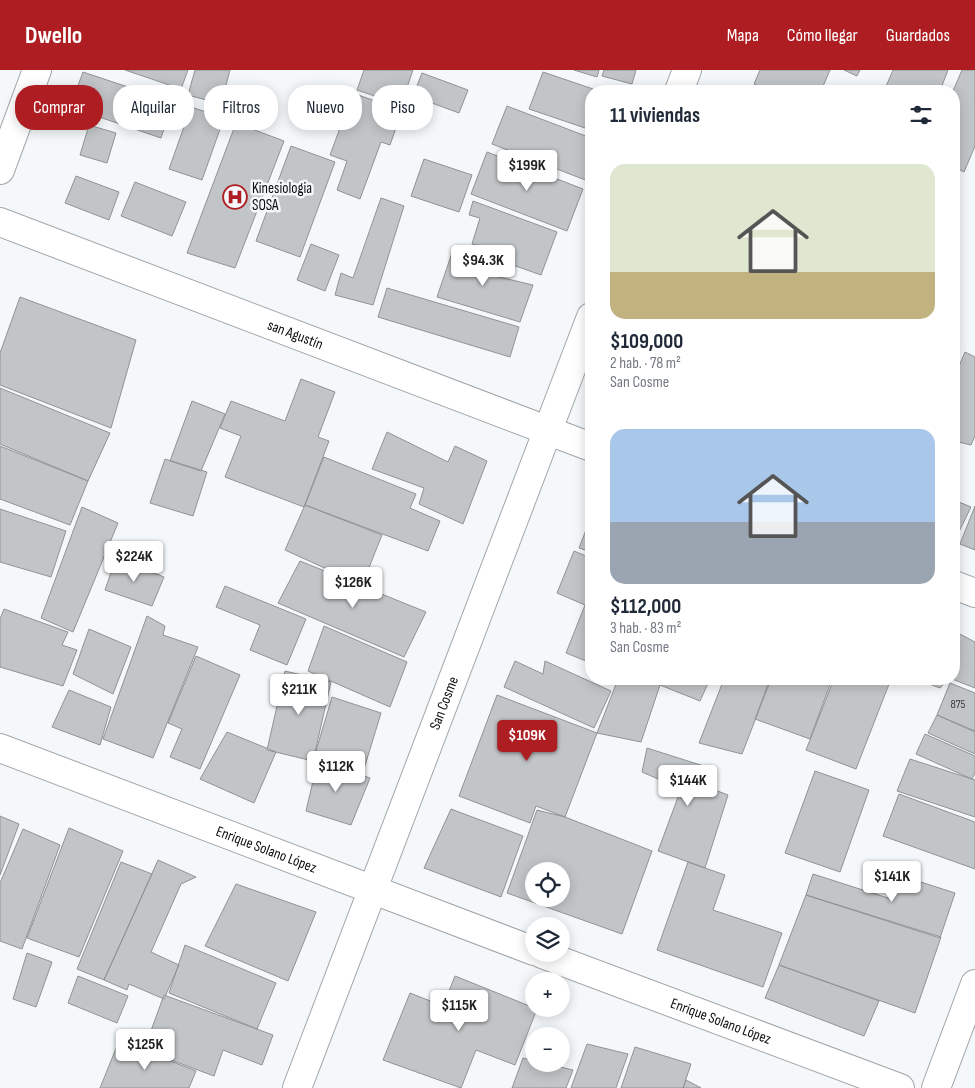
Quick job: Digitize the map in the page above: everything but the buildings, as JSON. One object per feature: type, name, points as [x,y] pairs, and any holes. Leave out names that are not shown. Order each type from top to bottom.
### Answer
[{"type":"street","points":[[0,170],[37,70]]},
{"type":"street","points":[[681,85],[687,70]]},
{"type":"street","name":"san Agustín","points":[[0,222],[585,445]]},
{"type":"street","name":"San Cosme","points":[[297,1088],[585,333]]},
{"type":"street","points":[[960,587],[975,593]]},
{"type":"street","name":"Enrique Solano López","points":[[0,748],[525,948]]},
{"type":"street","name":"Enrique Solano López","points":[[563,962],[900,1088]]},
{"type":"street","points":[[936,1088],[975,984]]},
{"type":"place","name":"Kinesiologia SOSA","points":[[235,197]]}]
